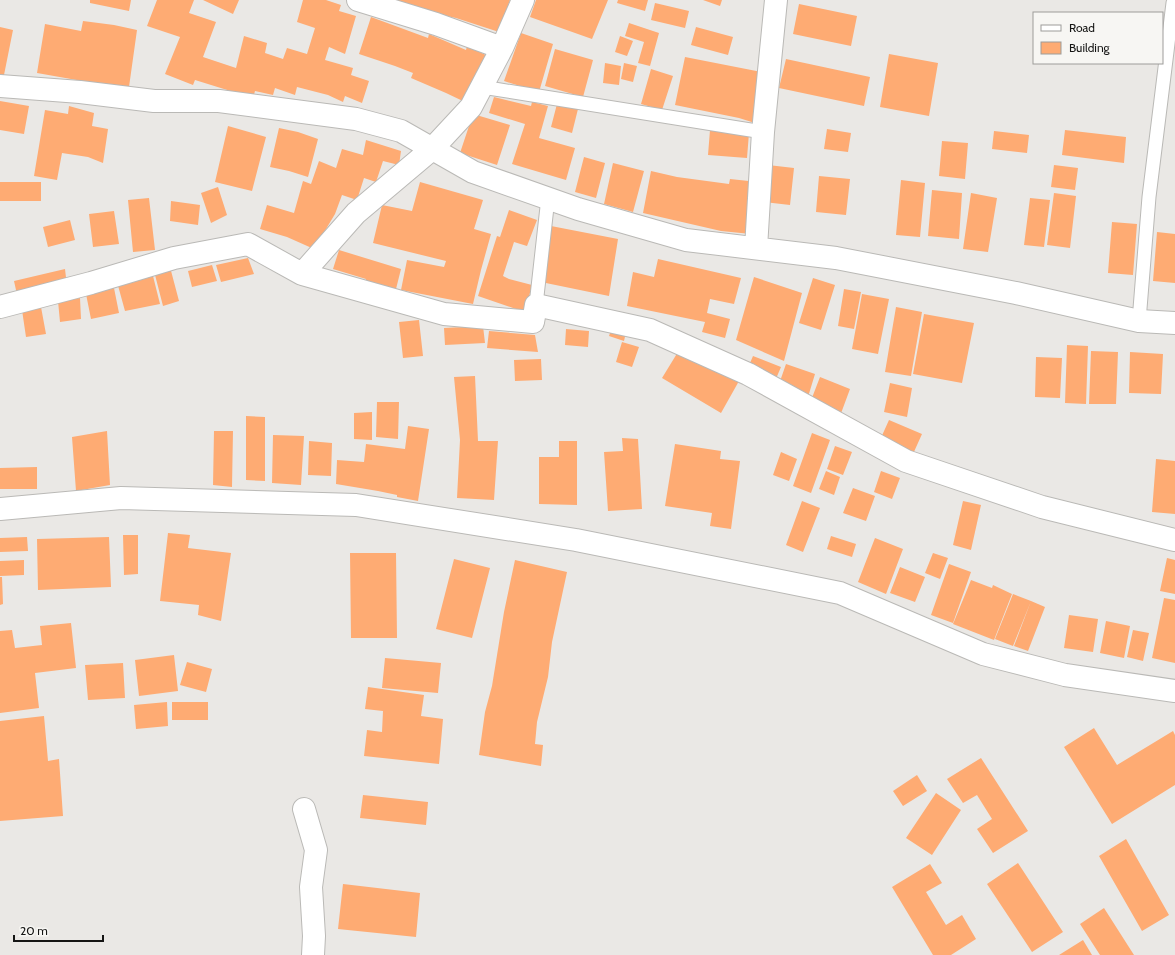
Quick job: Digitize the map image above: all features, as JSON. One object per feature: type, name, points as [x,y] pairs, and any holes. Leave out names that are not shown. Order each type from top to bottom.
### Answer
[{"type":"street","points":[[358,0],[436,24],[502,48]]},
{"type":"street","points":[[302,274],[356,213],[432,149],[471,107],[502,48],[523,0]]},
{"type":"street","points":[[756,248],[763,132],[776,0]]},
{"type":"street","points":[[0,86],[80,92],[154,101],[219,101],[356,119],[401,131],[473,172],[578,209],[686,240],[836,258],[1016,293],[1139,321],[1175,324]]},
{"type":"street","points":[[0,307],[91,283],[174,258],[248,244],[302,274],[444,314],[532,322],[536,305],[650,330],[748,374],[906,461],[1042,507],[1175,540]]},
{"type":"street","points":[[0,509],[121,498],[356,505],[576,540],[840,593],[983,654],[1065,675],[1175,691]]},
{"type":"street","points":[[304,809],[316,850],[311,887],[314,936],[313,955]]},
{"type":"lane","points":[[1139,321],[1149,197],[1173,3]]},
{"type":"lane","points":[[482,87],[763,132]]},
{"type":"lane","points":[[536,305],[548,198]]},
{"type":"building","points":[[90,0],[131,0],[129,11],[90,3]]},
{"type":"building","points":[[157,0],[194,0],[189,13],[216,22],[203,57],[236,68],[244,36],[267,43],[265,53],[283,59],[287,48],[307,54],[315,28],[297,22],[303,0],[326,0],[341,5],[339,11],[356,16],[345,54],[329,47],[325,60],[353,68],[351,75],[369,81],[362,103],[345,96],[343,102],[328,95],[297,87],[295,95],[275,88],[273,95],[255,91],[253,98],[195,80],[193,85],[165,74],[180,37],[147,26]]},
{"type":"building","points":[[203,0],[239,0],[233,14]]},
{"type":"building","points":[[391,0],[510,0],[499,32],[456,18],[437,14]]},
{"type":"building","points":[[536,0],[608,0],[592,39],[530,17]]},
{"type":"building","points":[[618,0],[648,0],[645,11],[617,3]]},
{"type":"building","points":[[703,0],[722,0],[720,6]]},
{"type":"building","points":[[655,3],[689,11],[685,28],[651,20]]},
{"type":"building","points":[[799,4],[857,16],[851,46],[793,34]]},
{"type":"building","points":[[371,17],[428,38],[429,34],[466,50],[467,46],[490,57],[467,103],[411,78],[413,73],[359,54]]},
{"type":"building","points":[[83,21],[137,30],[129,87],[105,85],[37,73],[45,24],[81,31]]},
{"type":"building","points":[[629,23],[659,33],[650,66],[638,63],[644,42],[625,36]]},
{"type":"building","points":[[0,27],[13,30],[4,75],[0,75]]},
{"type":"building","points":[[696,27],[733,37],[728,55],[691,45]]},
{"type":"building","points":[[521,33],[553,44],[539,92],[504,81]]},
{"type":"building","points":[[620,36],[633,41],[627,56],[615,52]]},
{"type":"building","points":[[555,49],[593,60],[583,97],[545,86]]},
{"type":"building","points":[[889,54],[938,63],[929,116],[880,107]]},
{"type":"building","points":[[685,57],[767,73],[758,124],[739,118],[675,105]]},
{"type":"building","points":[[786,59],[870,77],[864,106],[779,88]]},
{"type":"building","points":[[605,63],[621,66],[619,85],[603,83]]},
{"type":"building","points":[[624,63],[637,66],[633,82],[621,79]]},
{"type":"building","points":[[651,69],[673,76],[662,110],[641,104]]},
{"type":"building","points":[[494,97],[531,106],[532,102],[548,106],[539,138],[575,148],[566,180],[512,164],[525,124],[489,113]]},
{"type":"building","points":[[0,101],[29,106],[24,134],[0,130]]},
{"type":"building","points":[[557,104],[578,109],[572,133],[551,127]]},
{"type":"building","points":[[69,106],[94,113],[92,126],[108,129],[103,163],[88,157],[62,153],[57,180],[34,176],[45,110],[68,114]]},
{"type":"building","points":[[473,114],[510,125],[497,165],[460,153]]},
{"type":"building","points":[[228,126],[266,137],[252,191],[215,182]]},
{"type":"building","points":[[279,128],[298,132],[318,139],[308,177],[270,167]]},
{"type":"building","points":[[827,129],[851,133],[848,152],[824,149]]},
{"type":"building","points":[[710,130],[749,133],[747,158],[708,155]]},
{"type":"building","points":[[1065,130],[1126,137],[1124,163],[1062,155]]},
{"type":"building","points":[[994,131],[1029,135],[1027,153],[992,149]]},
{"type":"building","points":[[366,140],[401,151],[399,165],[383,161],[376,182],[364,178],[357,200],[342,195],[335,214],[314,249],[287,237],[260,229],[267,205],[294,213],[303,181],[311,184],[319,161],[336,168],[342,149],[363,155]]},
{"type":"building","points":[[942,141],[968,143],[965,179],[939,176]]},
{"type":"building","points":[[584,157],[605,163],[596,198],[575,192]]},
{"type":"building","points":[[613,163],[644,171],[633,212],[604,204]]},
{"type":"building","points":[[768,165],[794,168],[790,205],[764,202]]},
{"type":"building","points":[[1054,165],[1078,168],[1075,190],[1051,187]]},
{"type":"building","points":[[651,171],[677,177],[729,184],[730,179],[758,182],[751,234],[721,231],[643,213]]},
{"type":"building","points":[[819,176],[850,179],[846,215],[816,212]]},
{"type":"building","points":[[901,180],[925,183],[920,237],[896,235]]},
{"type":"building","points":[[0,182],[41,182],[41,201],[0,201]]},
{"type":"building","points":[[420,182],[483,200],[474,229],[491,234],[473,304],[401,290],[407,260],[444,267],[446,261],[373,243],[382,205],[412,211]]},
{"type":"building","points":[[218,187],[227,215],[211,223],[201,193]]},
{"type":"building","points":[[932,190],[962,193],[959,239],[928,236]]},
{"type":"building","points":[[971,193],[997,198],[988,252],[963,249]]},
{"type":"building","points":[[1054,193],[1076,196],[1070,248],[1047,245]]},
{"type":"building","points":[[149,198],[155,250],[133,252],[128,200]]},
{"type":"building","points":[[1030,198],[1050,200],[1044,247],[1024,245]]},
{"type":"building","points":[[171,201],[200,205],[198,225],[170,221]]},
{"type":"building","points":[[509,210],[537,220],[527,246],[514,242],[503,276],[532,285],[525,312],[478,296],[497,236],[500,237]]},
{"type":"building","points":[[114,211],[119,244],[93,247],[89,214]]},
{"type":"building","points":[[70,220],[75,240],[48,247],[43,227]]},
{"type":"building","points":[[1112,222],[1137,224],[1133,275],[1108,273]]},
{"type":"building","points":[[551,226],[618,239],[609,296],[541,282]]},
{"type":"building","points":[[1157,232],[1175,234],[1175,283],[1153,281]]},
{"type":"building","points":[[339,250],[401,269],[395,293],[364,285],[366,279],[333,269]]},
{"type":"building","points":[[248,258],[254,274],[221,282],[216,265]]},
{"type":"building","points":[[658,259],[741,278],[734,304],[710,299],[707,313],[730,319],[725,338],[702,332],[705,322],[627,306],[633,272],[654,277]]},
{"type":"building","points":[[212,265],[217,281],[192,287],[188,271]]},
{"type":"building","points":[[170,267],[179,301],[163,306],[154,271]]},
{"type":"building","points":[[65,269],[67,286],[18,299],[14,281]]},
{"type":"building","points":[[153,276],[160,304],[125,311],[117,282]]},
{"type":"building","points":[[754,277],[802,293],[784,361],[736,340]]},
{"type":"building","points":[[813,278],[835,285],[821,330],[799,323]]},
{"type":"building","points":[[114,288],[119,313],[91,319],[86,294]]},
{"type":"building","points":[[844,289],[861,292],[854,329],[838,326]]},
{"type":"building","points":[[862,294],[889,299],[878,354],[852,349]]},
{"type":"building","points":[[80,298],[81,319],[60,322],[58,301]]},
{"type":"building","points":[[41,307],[46,334],[26,337],[22,310]]},
{"type":"building","points":[[896,307],[922,312],[911,376],[885,372]]},
{"type":"building","points":[[924,314],[974,323],[962,383],[913,374]]},
{"type":"building","points":[[419,320],[423,356],[403,358],[399,322]]},
{"type":"building","points":[[613,324],[627,328],[624,341],[609,336]]},
{"type":"building","points":[[483,326],[485,343],[445,345],[444,328]]},
{"type":"building","points":[[566,329],[589,331],[588,347],[565,345]]},
{"type":"building","points":[[489,331],[535,335],[538,352],[487,348]]},
{"type":"building","points":[[622,342],[639,347],[632,367],[616,362]]},
{"type":"building","points":[[1067,345],[1088,346],[1086,404],[1065,403]]},
{"type":"building","points":[[681,347],[739,381],[721,413],[662,378]]},
{"type":"building","points":[[1091,351],[1118,352],[1116,404],[1089,404]]},
{"type":"building","points":[[1130,352],[1163,354],[1161,394],[1129,393]]},
{"type":"building","points":[[753,356],[781,367],[775,381],[747,370]]},
{"type":"building","points":[[1036,357],[1062,358],[1060,398],[1035,397]]},
{"type":"building","points":[[541,359],[542,380],[515,381],[514,360]]},
{"type":"building","points":[[786,364],[815,374],[808,397],[778,387]]},
{"type":"building","points":[[475,376],[478,441],[498,441],[494,500],[457,498],[460,440],[454,377]]},
{"type":"building","points":[[820,377],[850,389],[840,416],[810,403]]},
{"type":"building","points":[[890,383],[912,388],[907,417],[884,412]]},
{"type":"building","points":[[377,402],[399,402],[398,439],[376,437]]},
{"type":"building","points":[[372,412],[372,440],[354,439],[354,413]]},
{"type":"building","points":[[246,416],[265,417],[265,481],[246,480]]},
{"type":"building","points":[[889,420],[922,434],[913,454],[880,440]]},
{"type":"building","points":[[408,426],[429,429],[418,501],[397,497],[397,495],[378,491],[336,484],[337,460],[364,462],[366,444],[405,449]]},
{"type":"building","points":[[107,431],[110,485],[76,491],[72,437]]},
{"type":"building","points":[[214,431],[233,431],[232,487],[213,485]]},
{"type":"building","points":[[812,433],[830,440],[811,493],[793,486]]},
{"type":"building","points":[[273,435],[304,436],[301,485],[272,483]]},
{"type":"building","points":[[622,438],[638,439],[642,509],[608,511],[604,452],[623,451]]},
{"type":"building","points":[[309,441],[332,443],[331,476],[308,475]]},
{"type":"building","points":[[559,441],[577,441],[577,505],[539,504],[539,457],[559,457]]},
{"type":"building","points":[[675,444],[721,451],[720,459],[740,461],[731,529],[710,526],[712,513],[665,506]]},
{"type":"building","points":[[835,446],[852,452],[843,475],[827,469]]},
{"type":"building","points":[[781,452],[797,459],[789,481],[773,475]]},
{"type":"building","points":[[1156,459],[1175,461],[1175,514],[1152,512]]},
{"type":"building","points":[[37,467],[37,489],[0,489],[0,468]]},
{"type":"building","points":[[826,471],[840,477],[834,495],[819,489]]},
{"type":"building","points":[[881,471],[900,478],[892,499],[874,492]]},
{"type":"building","points":[[853,488],[875,496],[866,521],[843,513]]},
{"type":"building","points":[[802,501],[820,508],[803,552],[786,545]]},
{"type":"building","points":[[963,501],[981,505],[971,550],[953,545]]},
{"type":"building","points":[[168,533],[190,535],[188,548],[231,553],[221,621],[198,615],[199,605],[160,601]]},
{"type":"building","points":[[123,535],[138,535],[138,574],[124,575]]},
{"type":"building","points":[[831,536],[856,544],[852,557],[827,549]]},
{"type":"building","points":[[27,537],[28,551],[0,552],[0,538]]},
{"type":"building","points":[[109,537],[111,587],[38,590],[37,539]]},
{"type":"building","points":[[875,538],[903,549],[886,594],[858,582]]},
{"type":"building","points":[[350,553],[396,553],[397,638],[351,638]]},
{"type":"building","points":[[933,553],[948,558],[940,579],[925,573]]},
{"type":"building","points":[[1167,558],[1175,560],[1175,594],[1160,591]]},
{"type":"building","points":[[454,559],[490,568],[472,638],[436,629]]},
{"type":"building","points":[[24,560],[24,575],[0,576],[0,561]]},
{"type":"building","points":[[515,560],[567,572],[552,642],[548,677],[537,722],[535,744],[543,745],[541,766],[479,755],[485,712],[492,686],[504,612]]},
{"type":"building","points":[[949,564],[971,572],[953,623],[931,615]]},
{"type":"building","points":[[900,567],[925,577],[915,602],[890,593]]},
{"type":"building","points":[[0,577],[2,577],[3,604],[0,605]]},
{"type":"building","points":[[971,580],[992,588],[993,585],[1012,594],[994,640],[953,624]]},
{"type":"building","points":[[1013,594],[1031,601],[1013,646],[995,639]]},
{"type":"building","points":[[1164,598],[1175,600],[1175,663],[1152,658]]},
{"type":"building","points":[[1031,601],[1045,607],[1028,651],[1014,646]]},
{"type":"building","points":[[1069,615],[1098,619],[1093,652],[1064,648]]},
{"type":"building","points":[[1106,621],[1130,626],[1124,658],[1100,653]]},
{"type":"building","points":[[71,623],[76,668],[35,673],[39,708],[0,713],[0,631],[12,630],[15,648],[42,645],[40,626]]},
{"type":"building","points":[[1133,630],[1149,633],[1143,661],[1127,657]]},
{"type":"building","points":[[174,655],[178,691],[139,696],[135,660]]},
{"type":"building","points":[[385,658],[441,663],[438,693],[382,688]]},
{"type":"building","points":[[187,662],[212,669],[206,692],[180,685]]},
{"type":"building","points":[[123,663],[125,698],[88,700],[85,665]]},
{"type":"building","points":[[368,687],[424,695],[421,716],[443,719],[439,764],[364,756],[367,730],[382,732],[383,711],[365,709]]},
{"type":"building","points":[[167,702],[168,726],[136,729],[134,705]]},
{"type":"building","points":[[172,702],[208,702],[208,720],[172,720]]},
{"type":"building","points":[[44,716],[48,761],[59,759],[63,816],[0,821],[0,721]]},
{"type":"building","points":[[1094,728],[1117,765],[1173,731],[1175,735],[1175,785],[1112,824],[1064,747]]},
{"type":"building","points":[[981,758],[1028,831],[993,853],[977,829],[992,819],[977,795],[963,803],[947,779]]},
{"type":"building","points":[[917,775],[927,791],[903,806],[893,791]]},
{"type":"building","points":[[936,793],[961,810],[932,855],[906,838]]},
{"type":"building","points":[[363,795],[428,802],[426,825],[360,818]]},
{"type":"building","points":[[1126,839],[1169,915],[1142,931],[1099,856]]},
{"type":"building","points":[[1018,863],[1063,932],[1032,952],[987,884]]},
{"type":"building","points":[[930,864],[942,883],[926,892],[946,925],[962,915],[976,939],[951,955],[933,955],[892,887]]},
{"type":"building","points":[[343,884],[420,893],[416,937],[338,929]]},
{"type":"building","points":[[1104,908],[1134,955],[1100,955],[1080,924]]},
{"type":"building","points":[[1083,940],[1092,955],[1059,955]]}]
